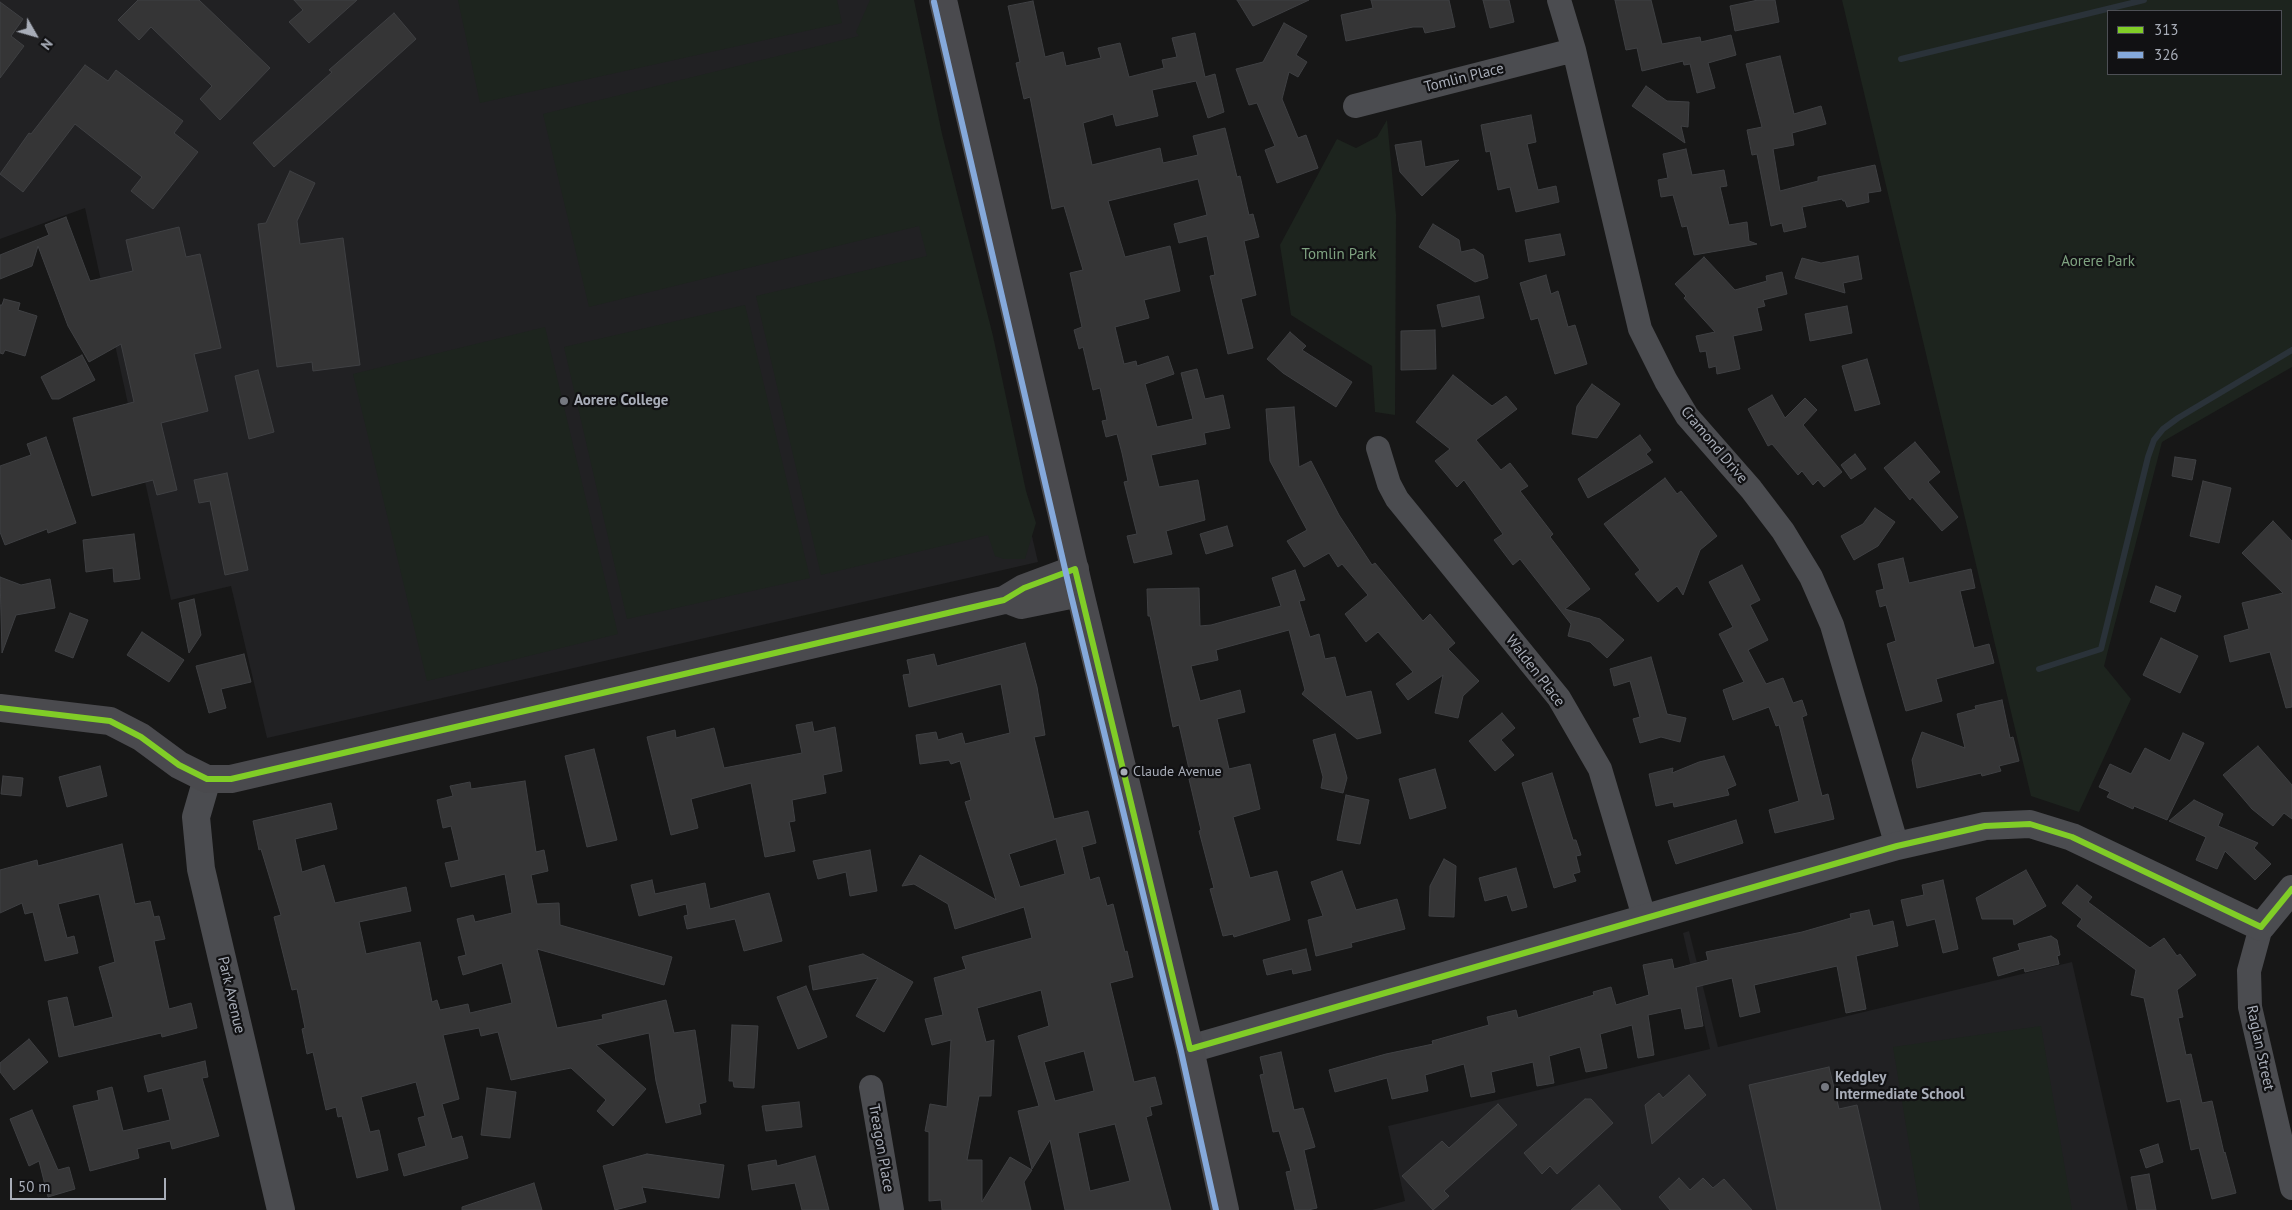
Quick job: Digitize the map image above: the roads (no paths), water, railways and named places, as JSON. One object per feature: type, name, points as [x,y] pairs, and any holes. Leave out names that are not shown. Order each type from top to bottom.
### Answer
[{"type":"main road","points":[[943,0],[1078,581],[1190,1049],[1225,1210]]},
{"type":"main road","points":[[0,708],[110,721],[141,737],[179,765],[207,779],[231,779],[1004,600],[1024,588],[1078,581]]},
{"type":"street","name":"Cramond Drive","points":[[1559,0],[1574,50],[1640,328],[1666,381],[1687,416],[1751,489],[1783,531],[1811,577],[1832,625],[1897,846]]},
{"type":"street","name":"Tomlin Place","points":[[1355,106],[1574,50]]},
{"type":"street","name":"Walden Place","points":[[1378,448],[1388,484],[1397,499],[1559,698],[1600,770],[1645,920]]},
{"type":"street","name":"Park Avenue","points":[[207,779],[196,817],[201,869],[281,1210]]},
{"type":"street","points":[[1190,1049],[1645,920],[1897,846],[1985,826],[2030,824],[2072,837],[2261,927]]},
{"type":"street","name":"Raglan Street","points":[[2292,889],[2261,927],[2249,971],[2250,1007],[2292,1188]]},
{"type":"street","name":"Treagon Place","points":[[871,1087],[892,1210]]},
{"type":"waterway","points":[[1901,59],[2144,0]]},
{"type":"waterway","points":[[2039,669],[2101,649],[2148,457],[2154,440],[2163,429],[2178,418],[2292,350]]},
{"type":"place","name":"Aorere College","points":[[564,401]]},
{"type":"place","name":"Claude Avenue","points":[[1124,772]]},
{"type":"place","name":"Kedgley Intermediate School","points":[[1825,1087]]},
{"type":"park label","name":"Tomlin Park","points":[[1339,255]]},
{"type":"park label","name":"Aorere Park","points":[[2098,262]]}]
